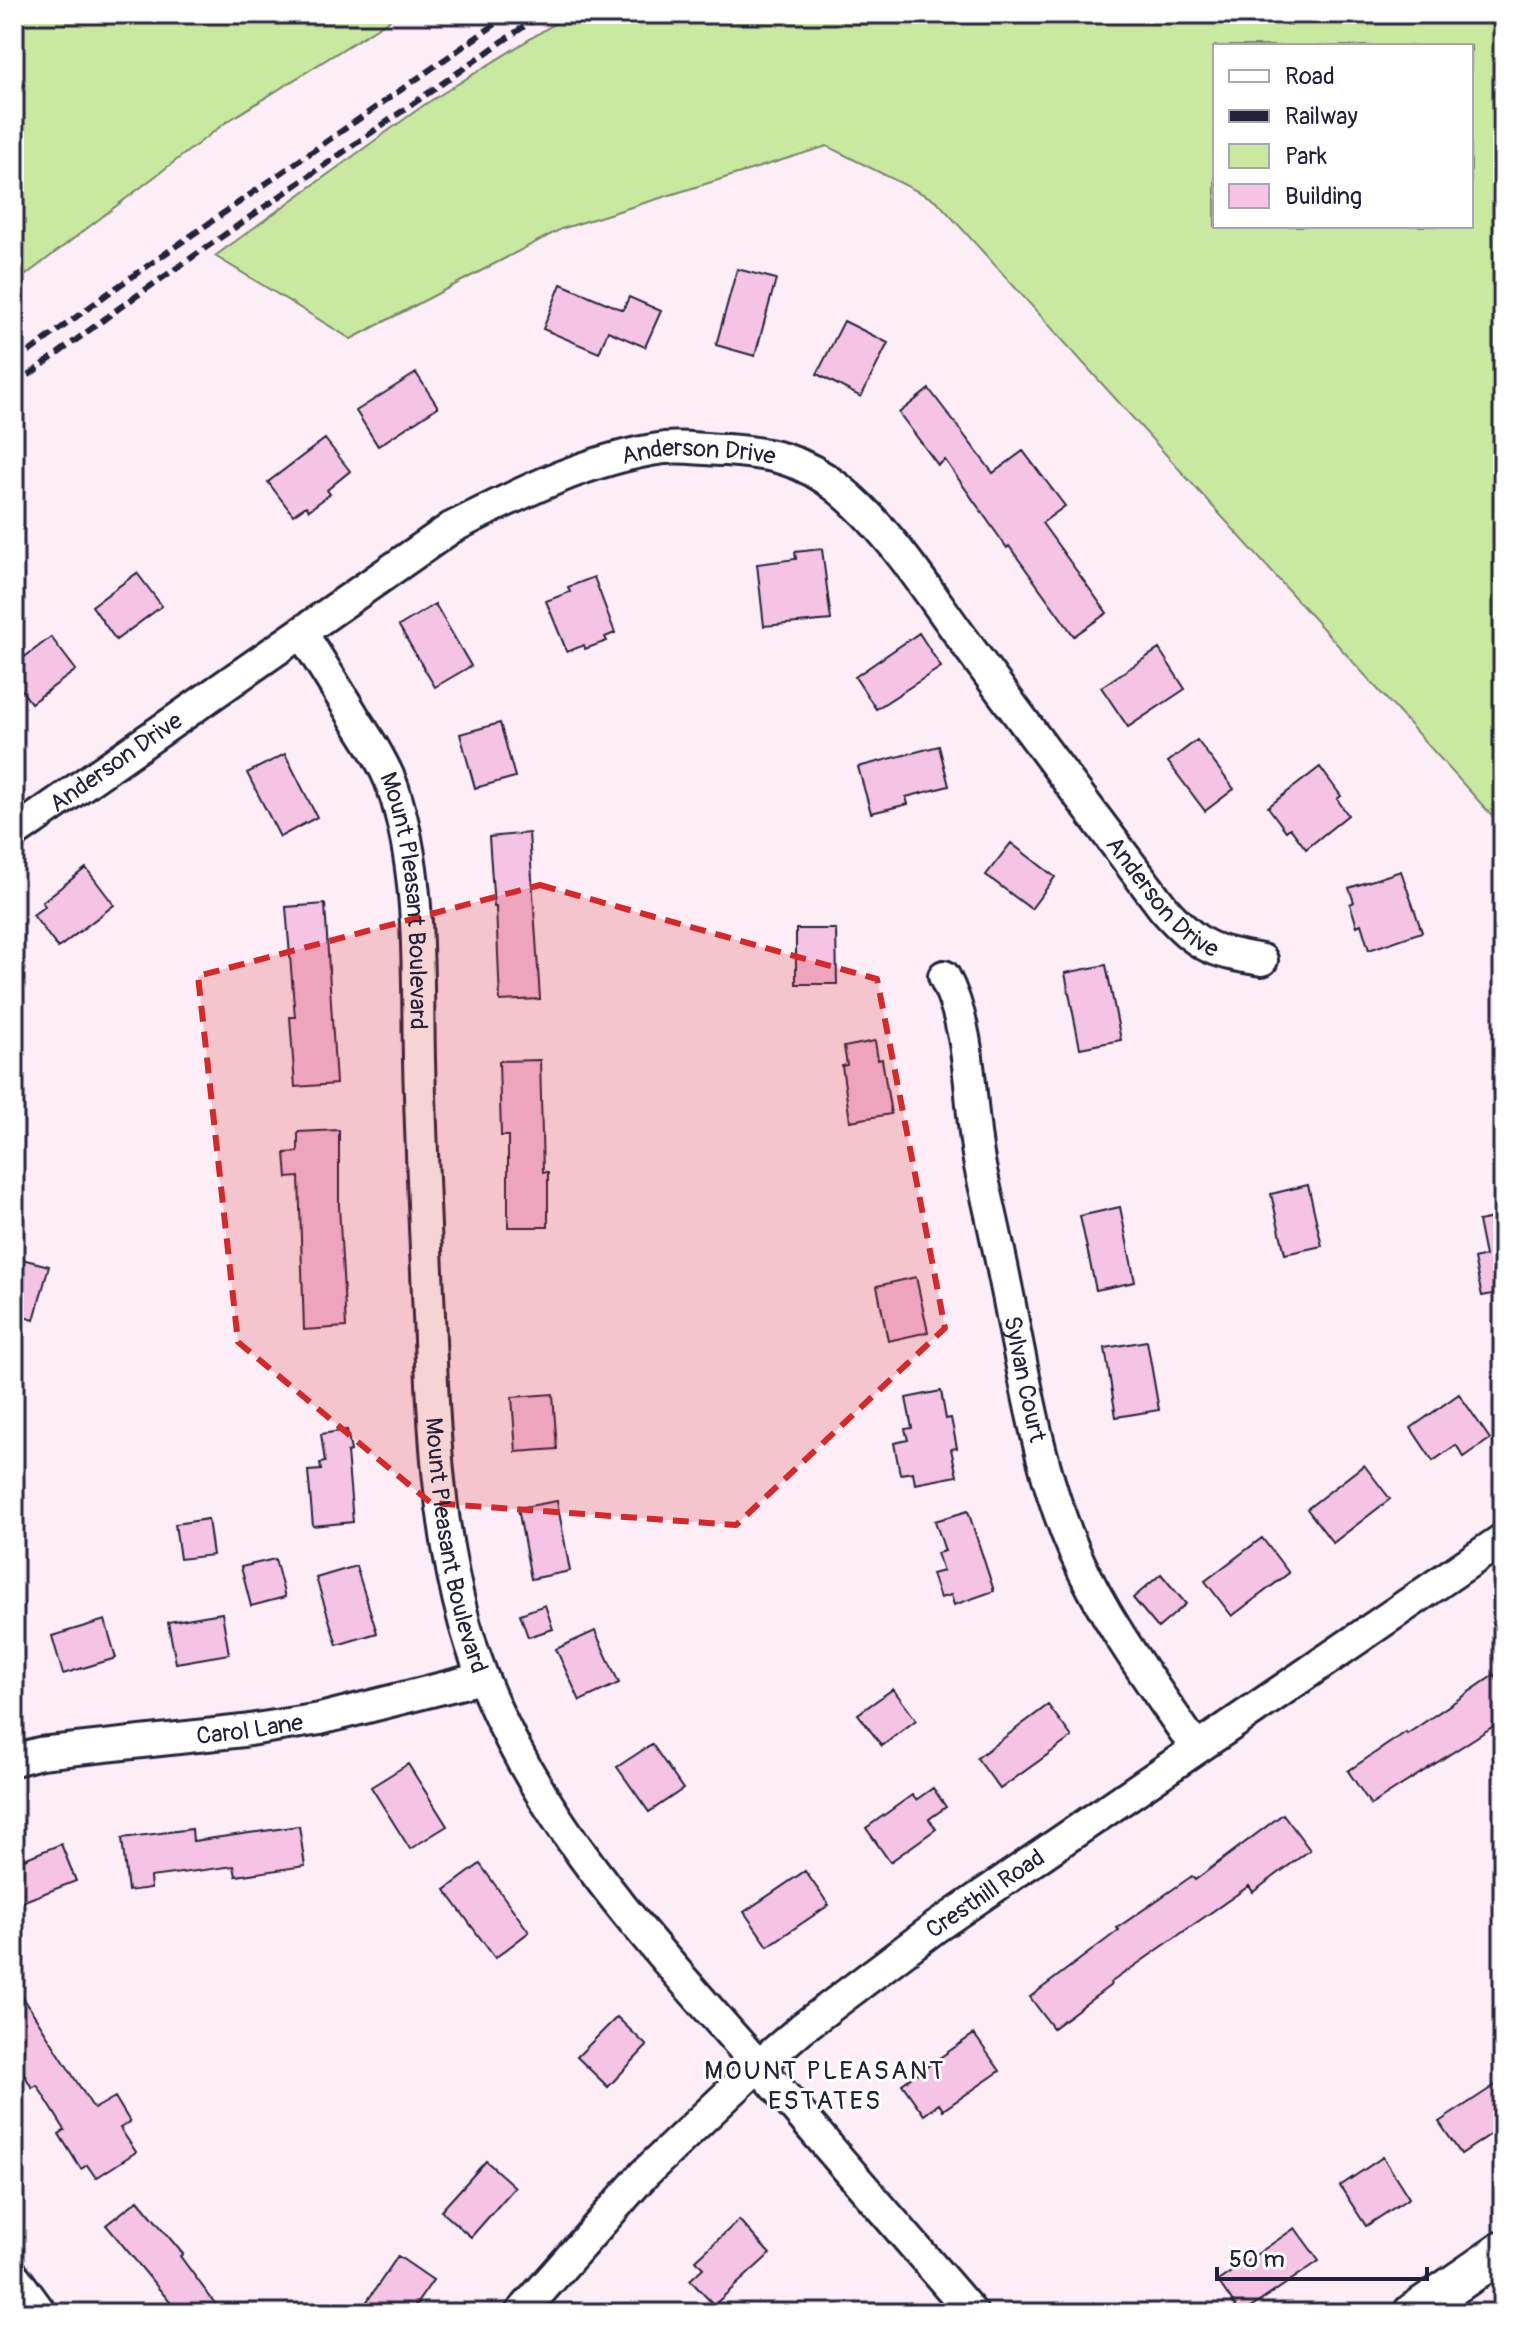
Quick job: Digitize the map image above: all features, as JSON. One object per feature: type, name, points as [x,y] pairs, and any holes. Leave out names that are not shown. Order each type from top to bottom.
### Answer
[{"type":"street","name":"Anderson Drive","points":[[14,833],[451,528],[510,498],[617,457],[668,448],[777,455],[813,471],[836,486],[895,546],[1029,730],[1181,928],[1201,944],[1229,955],[1262,960]]},
{"type":"street","name":"Mount Pleasant Boulevard","points":[[302,633],[392,783],[407,840],[416,898],[421,1130],[436,1452],[447,1542],[465,1622],[482,1678],[517,1753],[556,1819],[583,1856],[642,1932],[972,2313]]},
{"type":"street","name":"Sylvan Court","points":[[944,976],[962,1024],[981,1168],[1038,1444],[1050,1485],[1075,1552],[1107,1617],[1196,1748]]},
{"type":"street","name":"Cresthill Road","points":[[521,2313],[644,2174],[802,2028],[936,1927],[1503,1539]]},
{"type":"street","name":"Carol Lane","points":[[14,1760],[40,1753],[243,1731],[320,1719],[482,1678]]},
{"type":"street","points":[[1413,2313],[1503,2251]]},
{"type":"street","points":[[14,2276],[41,2313]]},
{"type":"highlighted area","points":[[540,885],[877,979],[945,1328],[736,1525],[431,1503],[238,1342],[198,976]]},
{"type":"green space","points":[[14,14],[399,14],[225,123],[14,284]]},
{"type":"green space","points":[[570,14],[1503,14],[1503,828],[937,201],[827,146],[561,229],[351,339],[215,256],[424,105]]},
{"type":"building","points":[[737,269],[776,279],[755,356],[716,345]]},
{"type":"building","points":[[561,284],[623,310],[629,297],[661,311],[645,347],[608,331],[599,353],[543,329]]},
{"type":"building","points":[[844,321],[888,343],[861,397],[817,374]]},
{"type":"building","points":[[416,373],[438,407],[378,446],[356,411]]},
{"type":"building","points":[[929,389],[993,473],[1023,451],[1065,506],[1042,523],[1107,613],[1074,636],[945,460],[938,465],[899,413]]},
{"type":"building","points":[[325,439],[350,471],[327,490],[330,494],[309,510],[306,506],[293,515],[268,482]]},
{"type":"building","points":[[822,549],[831,620],[764,626],[757,564],[796,559],[795,552]]},
{"type":"building","points":[[137,573],[162,606],[116,640],[92,606]]},
{"type":"building","points":[[594,577],[615,633],[605,637],[607,641],[567,652],[546,601],[570,592],[568,587]]},
{"type":"building","points":[[435,604],[471,666],[435,687],[399,626]]},
{"type":"building","points":[[919,633],[941,667],[876,709],[855,677]]},
{"type":"building","points":[[51,637],[76,670],[31,703],[14,680],[14,665]]},
{"type":"building","points":[[1159,649],[1185,689],[1128,727],[1101,687]]},
{"type":"building","points":[[500,723],[515,777],[475,788],[460,734]]},
{"type":"building","points":[[1197,740],[1234,789],[1205,811],[1168,762]]},
{"type":"building","points":[[939,746],[949,786],[906,797],[908,804],[871,813],[858,767]]},
{"type":"building","points":[[285,754],[317,817],[280,837],[247,773]]},
{"type":"building","points":[[1320,767],[1341,796],[1337,799],[1348,815],[1306,849],[1290,828],[1286,831],[1268,807]]},
{"type":"building","points":[[529,833],[540,999],[500,1001],[489,837]]},
{"type":"building","points":[[1011,843],[1055,877],[1031,909],[986,875]]},
{"type":"building","points":[[86,868],[114,905],[58,948],[33,915],[45,906],[42,902]]},
{"type":"building","points":[[1401,871],[1422,932],[1369,950],[1361,924],[1357,926],[1349,888]]},
{"type":"building","points":[[325,904],[336,1084],[295,1087],[290,1017],[295,1017],[286,907]]},
{"type":"building","points":[[796,929],[836,929],[837,984],[796,984]]},
{"type":"building","points":[[1106,965],[1121,1040],[1080,1048],[1065,973]]},
{"type":"building","points":[[875,1041],[878,1060],[882,1059],[891,1114],[850,1121],[842,1066],[847,1065],[844,1047]]},
{"type":"building","points":[[540,1060],[543,1172],[548,1172],[548,1227],[508,1227],[508,1136],[501,1136],[499,1061]]},
{"type":"building","points":[[339,1130],[339,1206],[346,1327],[304,1330],[299,1177],[287,1178],[285,1153],[298,1152],[298,1132]]},
{"type":"building","points":[[1308,1185],[1322,1246],[1285,1254],[1271,1194]]},
{"type":"building","points":[[1120,1207],[1135,1282],[1096,1290],[1080,1216]]},
{"type":"building","points":[[1503,1216],[1503,1292],[1482,1296],[1474,1259],[1485,1256],[1478,1221]]},
{"type":"building","points":[[14,1257],[49,1266],[34,1320],[14,1314]]},
{"type":"building","points":[[916,1277],[928,1332],[888,1341],[877,1286]]},
{"type":"building","points":[[1147,1341],[1159,1410],[1116,1417],[1105,1348]]},
{"type":"building","points":[[941,1391],[946,1419],[951,1418],[957,1448],[951,1449],[957,1476],[915,1484],[913,1472],[900,1474],[894,1443],[908,1440],[905,1429],[912,1428],[906,1398]]},
{"type":"building","points":[[553,1394],[557,1449],[516,1452],[512,1397]]},
{"type":"building","points":[[1459,1394],[1490,1439],[1464,1457],[1456,1445],[1433,1461],[1411,1428]]},
{"type":"building","points":[[347,1430],[351,1451],[347,1452],[353,1522],[313,1526],[308,1471],[321,1470],[320,1463],[325,1462],[321,1434]]},
{"type":"building","points":[[1364,1465],[1390,1499],[1333,1543],[1307,1509]]},
{"type":"building","points":[[557,1501],[570,1571],[531,1579],[518,1508]]},
{"type":"building","points":[[968,1511],[994,1591],[954,1605],[951,1595],[940,1598],[932,1574],[943,1571],[937,1553],[945,1551],[935,1521]]},
{"type":"building","points":[[208,1519],[213,1555],[180,1559],[175,1524]]},
{"type":"building","points":[[1262,1538],[1289,1573],[1232,1616],[1205,1581]]},
{"type":"building","points":[[275,1559],[285,1597],[251,1606],[241,1567]]},
{"type":"building","points":[[356,1566],[377,1633],[337,1645],[316,1578]]},
{"type":"building","points":[[1161,1574],[1186,1604],[1158,1628],[1133,1598]]},
{"type":"building","points":[[545,1605],[553,1629],[528,1637],[520,1614]]},
{"type":"building","points":[[222,1613],[229,1654],[176,1663],[168,1622]]},
{"type":"building","points":[[105,1620],[116,1658],[63,1674],[52,1636]]},
{"type":"building","points":[[595,1631],[619,1683],[580,1701],[556,1649]]},
{"type":"building","points":[[1494,1675],[1503,1689],[1503,1720],[1371,1805],[1348,1771]]},
{"type":"building","points":[[893,1689],[916,1720],[882,1746],[858,1714]]},
{"type":"building","points":[[1048,1705],[1072,1737],[1000,1789],[977,1758]]},
{"type":"building","points":[[652,1744],[683,1789],[649,1812],[617,1767]]},
{"type":"building","points":[[408,1764],[447,1826],[410,1849],[371,1787]]},
{"type":"building","points":[[933,1788],[946,1807],[929,1819],[936,1829],[890,1862],[866,1828],[912,1795],[916,1800]]},
{"type":"building","points":[[1283,1814],[1310,1850],[1253,1892],[1249,1886],[1110,1983],[1053,2028],[1030,1997],[1119,1930],[1117,1928],[1192,1876],[1195,1880]]},
{"type":"building","points":[[299,1826],[305,1866],[236,1876],[234,1866],[150,1877],[151,1888],[128,1891],[122,1838],[192,1829],[193,1841]]},
{"type":"building","points":[[61,1844],[76,1881],[14,1905],[14,1863]]},
{"type":"building","points":[[480,1864],[529,1932],[495,1958],[445,1890]]},
{"type":"building","points":[[805,1871],[829,1905],[768,1946],[744,1912]]},
{"type":"building","points":[[14,1983],[94,2109],[115,2097],[130,2122],[120,2128],[136,2152],[96,2178],[87,2165],[81,2169],[59,2134],[65,2130],[37,2085],[32,2088],[24,2074],[14,2080]]},
{"type":"building","points":[[617,2017],[647,2046],[608,2087],[577,2057]]},
{"type":"building","points":[[974,2034],[1000,2071],[943,2110],[939,2104],[924,2115],[902,2084]]},
{"type":"building","points":[[1503,2080],[1503,2126],[1461,2154],[1439,2122]]},
{"type":"building","points":[[1383,2157],[1409,2198],[1366,2226],[1340,2186]]},
{"type":"building","points":[[486,2161],[515,2187],[471,2237],[441,2211]]},
{"type":"building","points":[[138,2200],[183,2254],[180,2256],[222,2313],[179,2313],[106,2225]]},
{"type":"building","points":[[739,2220],[770,2254],[714,2305],[690,2280],[703,2268],[696,2260]]},
{"type":"building","points":[[1295,2228],[1319,2261],[1240,2313],[1218,2281]]},
{"type":"building","points":[[398,2256],[433,2280],[410,2313],[359,2313]]},
{"type":"railway","points":[[14,363],[110,292],[510,14]]},
{"type":"railway","points":[[14,386],[122,306],[542,14]]},
{"type":"district","name":"MOUNT PLEASANT ESTATES","points":[[825,2086]]}]
